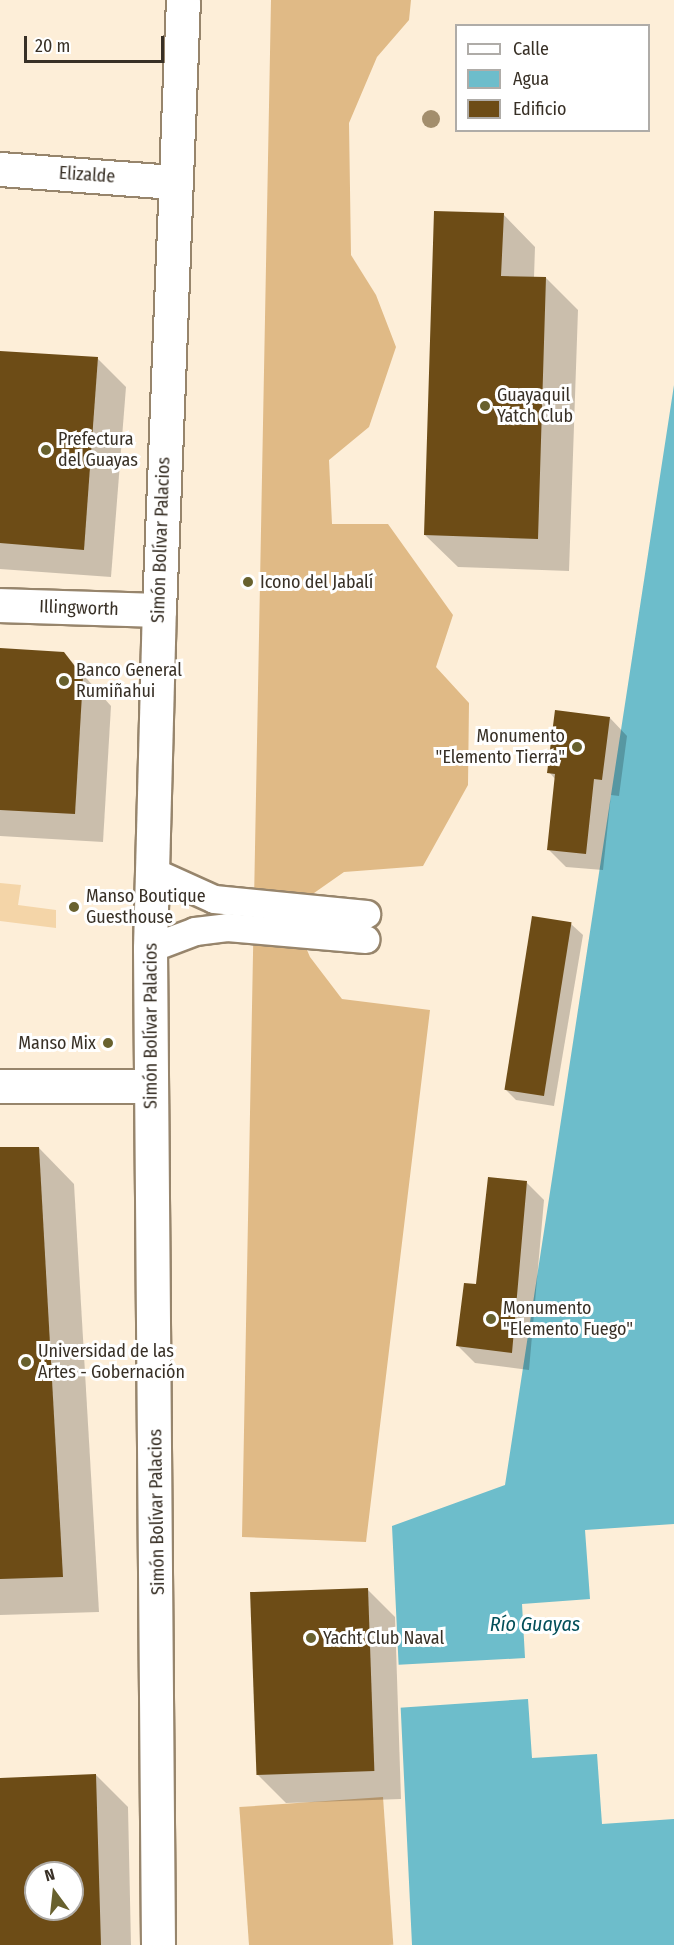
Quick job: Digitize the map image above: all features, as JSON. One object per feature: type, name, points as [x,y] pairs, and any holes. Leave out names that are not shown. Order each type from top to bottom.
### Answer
[{"type":"main road","name":"Simón Bolívar Palacios","points":[[158,1945],[159,1649],[150,948],[159,610],[174,182],[183,0]]},
{"type":"main road","name":"Elizalde","points":[[0,169],[174,182]]},
{"type":"main road","name":"Illingworth","points":[[0,605],[159,610]]},
{"type":"main road","points":[[0,1086],[150,1086]]},
{"type":"lane","points":[[150,948],[195,930],[227,927],[366,926],[214,899],[152,871]]},
{"type":"shaded area","points":[[271,0],[411,0],[409,20],[377,57],[349,123],[351,255],[376,295],[396,347],[369,427],[329,460],[332,524],[388,524],[453,615],[436,667],[469,703],[468,785],[423,866],[344,872],[304,900],[298,929],[310,957],[342,999],[430,1010],[366,1542],[242,1537]]},
{"type":"shaded area","points":[[0,883],[21,885],[18,905],[56,910],[56,928],[0,921]]},
{"type":"shaded area","points":[[383,1797],[393,1945],[249,1945],[239,1807]]},
{"type":"water","name":"Río Guayas","points":[[674,385],[674,1945],[412,1945],[392,1526],[505,1485]]},
{"type":"pier","points":[[674,1524],[674,1819],[602,1824],[597,1754],[532,1758],[528,1699],[396,1708],[394,1665],[525,1658],[522,1604],[590,1599],[585,1530]]},
{"type":"building","name":"Guayaquil Yatch Club","points":[[434,211],[504,213],[501,276],[546,277],[538,539],[424,535]]},
{"type":"building","name":"Prefectura del Guayas","points":[[0,351],[98,357],[84,550],[0,543]]},
{"type":"building","points":[[0,648],[64,652],[83,677],[75,814],[0,810]]},
{"type":"building","points":[[555,710],[610,717],[602,780],[594,779],[586,854],[547,850],[555,774],[547,773]]},
{"type":"building","points":[[532,916],[572,922],[544,1096],[504,1090]]},
{"type":"building","name":"Universidad de las Artes - Gobernación","points":[[0,1147],[39,1147],[63,1577],[0,1579]]},
{"type":"building","points":[[488,1177],[527,1181],[512,1353],[456,1346],[464,1283],[476,1284]]},
{"type":"building","name":"Yacht Club Naval","points":[[368,1588],[374,1771],[256,1775],[250,1592]]},
{"type":"building","points":[[96,1774],[101,1945],[0,1945],[0,1778]]},
{"type":"place","name":"Guayaquil Yatch Club","points":[[485,406]]},
{"type":"place","name":"Prefectura del Guayas","points":[[46,450]]},
{"type":"place","name":"Icono del Jabalí","points":[[248,582]]},
{"type":"place","name":"Banco General Rumiñahui","points":[[64,681]]},
{"type":"place","name":"Monumento \"Elemento Tierra\"","points":[[577,747]]},
{"type":"place","name":"Manso Boutique Guesthouse","points":[[74,907]]},
{"type":"place","name":"Manso Mix","points":[[108,1043]]},
{"type":"place","name":"Monumento \"Elemento Fuego\"","points":[[491,1319]]},
{"type":"place","name":"Universidad de las Artes - Gobernación","points":[[26,1362]]},
{"type":"place","name":"Yacht Club Naval","points":[[311,1638]]}]
